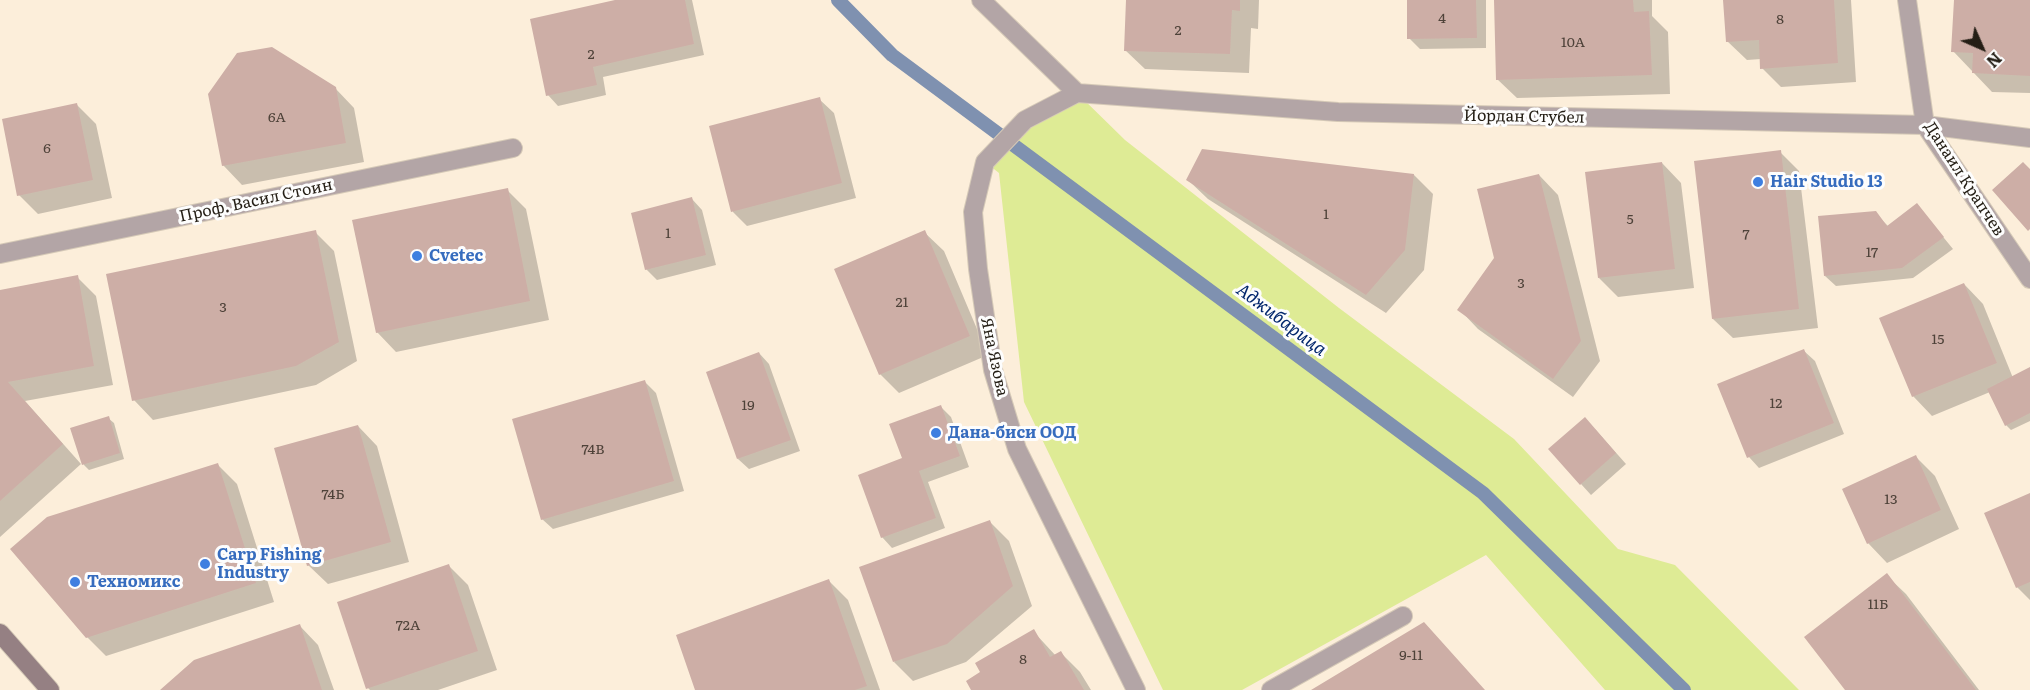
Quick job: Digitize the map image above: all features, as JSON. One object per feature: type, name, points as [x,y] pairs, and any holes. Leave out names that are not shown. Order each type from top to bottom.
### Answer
[{"type":"main road","points":[[0,633],[50,690]]},
{"type":"street","points":[[981,0],[1077,93]]},
{"type":"street","name":"Данаил Крапчев","points":[[1907,0],[1924,125],[2030,279]]},
{"type":"street","name":"Яна Язова","points":[[1077,93],[1025,120],[985,162],[974,212],[978,269],[993,370],[1017,449],[1136,690]]},
{"type":"street","name":"Йордан Стубел","points":[[1077,93],[1338,112],[1924,125],[2030,138]]},
{"type":"street","name":"Проф. Васил Стоин","points":[[0,254],[513,148]]},
{"type":"street","points":[[1271,690],[1403,616]]},
{"type":"green space","points":[[1077,93],[1125,140],[1339,308],[1514,439],[1618,549],[1675,565],[1799,690],[1605,690],[1486,555],[1242,690],[1163,690],[1024,402],[999,173],[985,162]]},
{"type":"building","points":[[615,0],[685,0],[694,44],[593,67],[597,85],[546,96],[530,19]]},
{"type":"building","points":[[1126,0],[1240,0],[1240,11],[1232,10],[1230,54],[1124,51]]},
{"type":"building","points":[[1407,0],[1476,0],[1477,38],[1407,39]]},
{"type":"building","points":[[1494,0],[1633,0],[1634,12],[1649,11],[1652,75],[1496,80]]},
{"type":"building","points":[[1723,0],[1834,0],[1838,63],[1760,69],[1759,40],[1726,42]]},
{"type":"building","points":[[1954,0],[2030,0],[2030,76],[1972,73],[1973,53],[1951,52]]},
{"type":"building","points":[[272,47],[336,87],[346,143],[222,166],[208,94],[237,53]]},
{"type":"building","points":[[820,97],[842,183],[731,212],[709,126]]},
{"type":"building","points":[[77,103],[93,180],[17,196],[2,119]]},
{"type":"building","points":[[1202,149],[1414,174],[1405,250],[1366,295],[1186,180]]},
{"type":"building","points":[[1781,150],[1799,309],[1712,319],[1694,161]]},
{"type":"building","points":[[1662,162],[1675,269],[1598,278],[1585,172]]},
{"type":"building","points":[[2023,162],[2030,169],[2030,229],[2028,231],[1992,190]]},
{"type":"building","points":[[1539,174],[1581,341],[1553,379],[1457,310],[1494,258],[1477,189]]},
{"type":"building","points":[[508,188],[530,301],[376,333],[352,220]]},
{"type":"building","points":[[692,197],[706,255],[645,270],[631,213]]},
{"type":"building","points":[[1917,203],[1944,237],[1902,268],[1824,276],[1818,216],[1876,211],[1887,226]]},
{"type":"building","points":[[316,230],[339,342],[296,366],[132,401],[106,274]]},
{"type":"building","points":[[925,230],[970,336],[879,375],[834,269]]},
{"type":"building","points":[[78,275],[94,366],[8,382],[63,444],[0,501],[0,290]]},
{"type":"building","points":[[1964,283],[1997,363],[1912,397],[1879,318]]},
{"type":"building","points":[[1804,349],[1834,423],[1747,458],[1717,384]]},
{"type":"building","points":[[759,352],[791,440],[737,459],[706,372]]},
{"type":"building","points":[[2030,367],[2030,413],[2005,426],[1987,389]]},
{"type":"building","points":[[645,380],[674,481],[541,520],[512,419]]},
{"type":"building","points":[[941,405],[960,456],[919,471],[936,518],[881,538],[858,475],[902,458],[889,424]]},
{"type":"building","points":[[109,416],[120,453],[82,465],[70,428]]},
{"type":"building","points":[[1585,417],[1616,453],[1580,485],[1548,449]]},
{"type":"building","points":[[358,425],[391,542],[307,566],[274,448]]},
{"type":"building","points":[[1916,455],[1941,510],[1867,544],[1842,489]]},
{"type":"building","points":[[218,463],[256,583],[86,638],[10,549],[47,517]]},
{"type":"building","points":[[2030,493],[2030,582],[2016,588],[1984,513]]},
{"type":"building","points":[[990,520],[1013,586],[947,644],[893,662],[859,567]]},
{"type":"building","points":[[449,564],[478,651],[366,689],[337,602]]},
{"type":"building","points":[[1887,573],[1976,690],[1845,690],[1804,637]]},
{"type":"building","points":[[829,579],[867,686],[855,690],[695,690],[676,635]]},
{"type":"building","points":[[1424,622],[1485,690],[1311,690]]},
{"type":"building","points":[[300,624],[322,690],[160,690],[194,660]]},
{"type":"building","points":[[1034,629],[1050,657],[1061,651],[1084,690],[971,690],[966,681],[980,672],[975,663]]},
{"type":"waterway","name":"Аджибарица","points":[[838,0],[892,55],[1483,493],[1684,690]]},
{"type":"place","name":"Hair Studio 13","points":[[1758,182]]},
{"type":"place","name":"Cvetec","points":[[417,256]]},
{"type":"place","name":"Дана-биси ООД","points":[[936,433]]},
{"type":"place","name":"Carp Fishing Industry","points":[[205,564]]},
{"type":"place","name":"Техномикс","points":[[75,582]]}]
